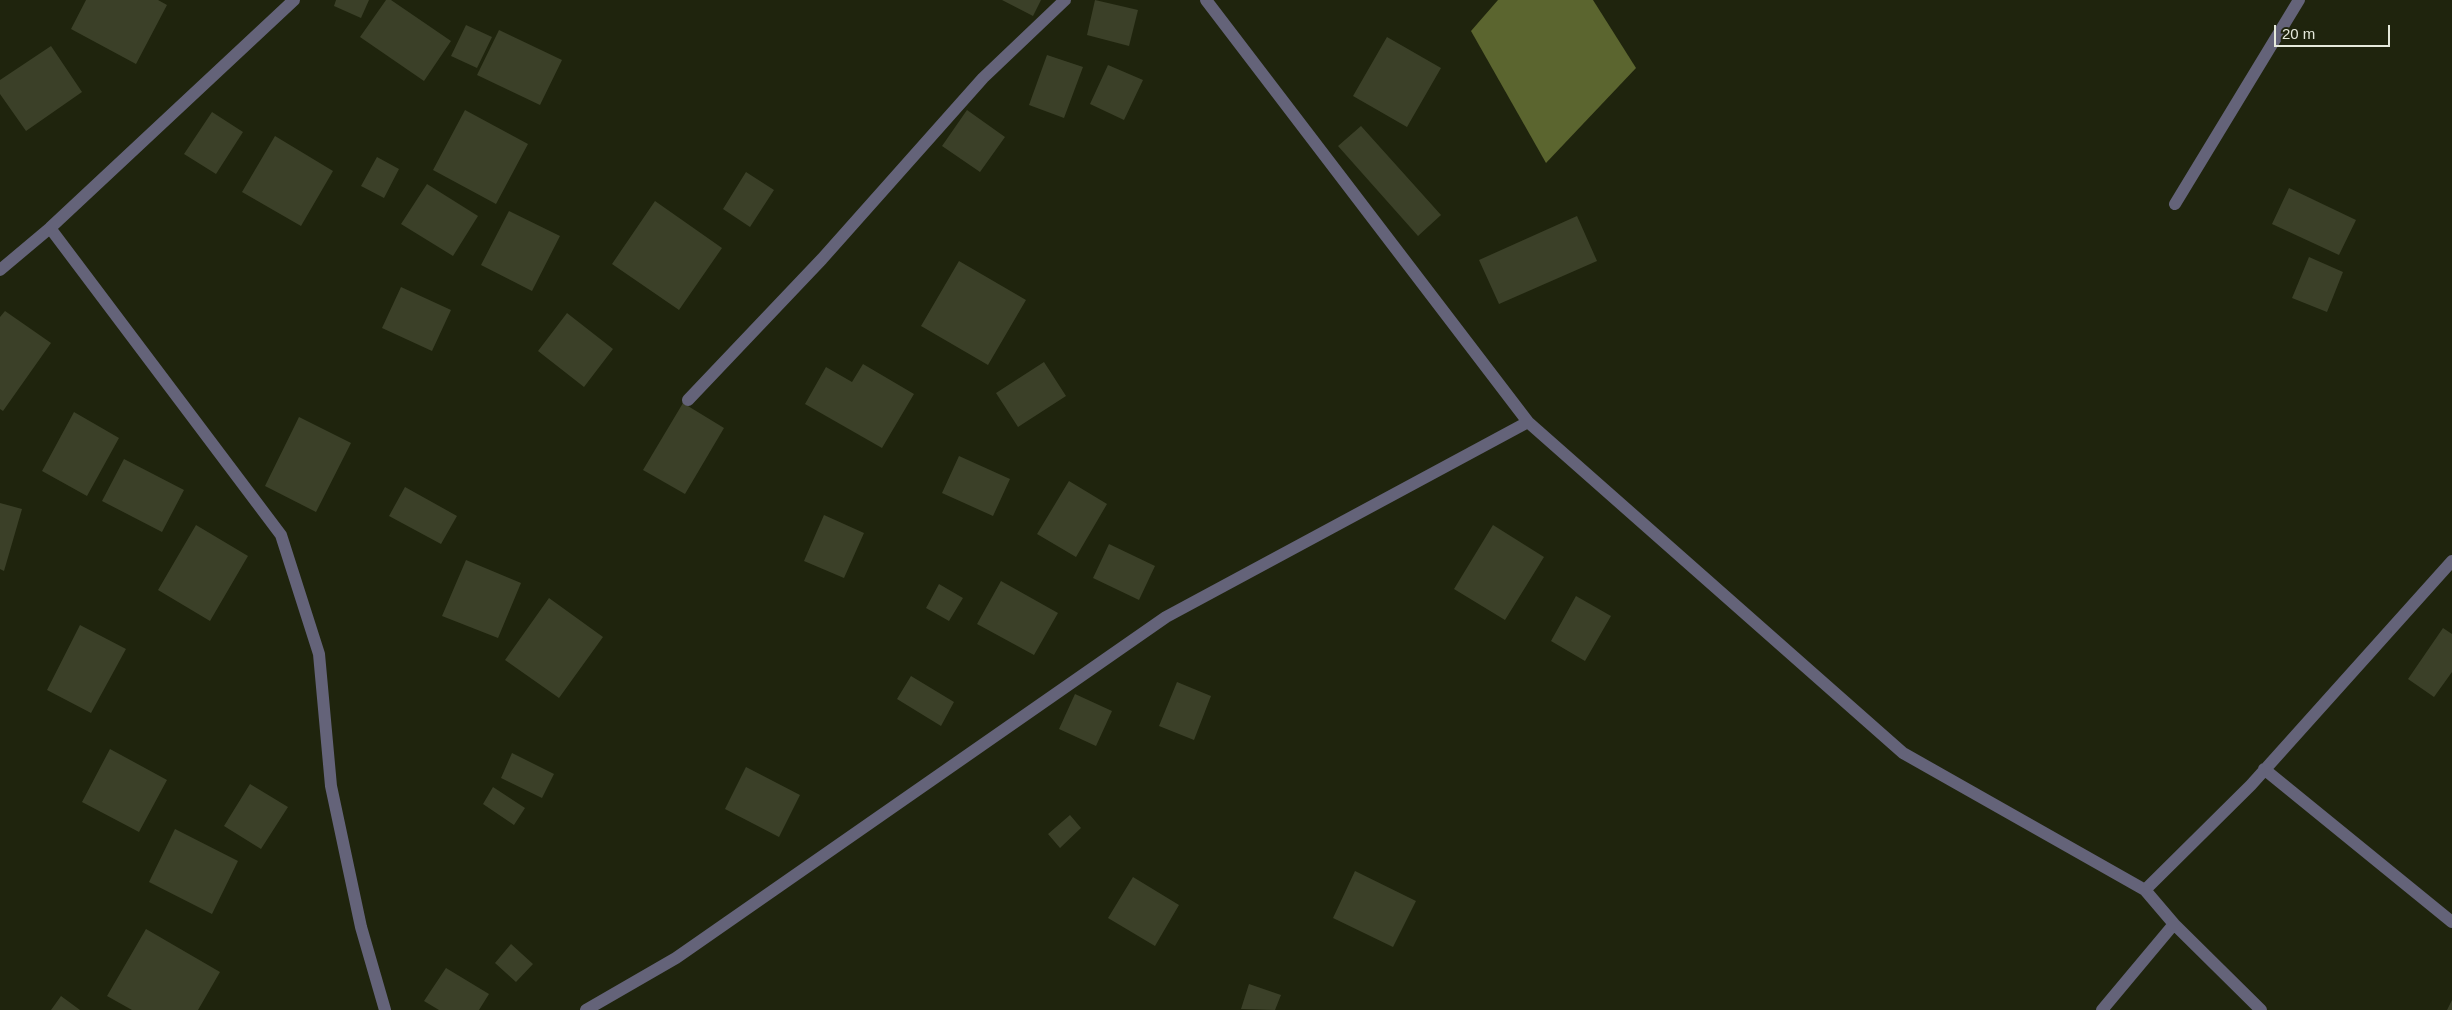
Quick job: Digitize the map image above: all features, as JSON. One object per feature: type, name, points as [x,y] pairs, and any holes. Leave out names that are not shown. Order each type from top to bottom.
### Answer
[{"type":"street","points":[[0,270],[50,228],[294,0]]},
{"type":"street","points":[[688,400],[822,259],[983,78],[1065,0]]},
{"type":"street","points":[[1206,0],[1528,422],[1903,753],[2144,890],[2174,924],[2261,1010]]},
{"type":"street","points":[[2175,204],[2299,0]]},
{"type":"street","points":[[50,228],[280,536],[319,654],[331,786],[361,927],[385,1010]]},
{"type":"street","points":[[586,1010],[676,958],[1166,617],[1528,422]]},
{"type":"street","points":[[2144,890],[2251,785],[2452,561]]},
{"type":"street","points":[[2264,769],[2452,922]]},
{"type":"street","points":[[2102,1010],[2174,924]]},
{"type":"shaded area","points":[[1498,0],[1593,0],[1636,68],[1546,163],[1471,31]]},
{"type":"building","points":[[86,0],[158,0],[167,5],[136,64],[71,29]]},
{"type":"building","points":[[336,0],[369,0],[361,18],[334,6]]},
{"type":"building","points":[[386,0],[391,0],[451,41],[424,81],[360,37]]},
{"type":"building","points":[[1002,0],[1041,0],[1033,16]]},
{"type":"building","points":[[1095,0],[1138,10],[1129,46],[1087,35]]},
{"type":"building","points":[[466,25],[492,37],[477,68],[451,56]]},
{"type":"building","points":[[499,30],[562,60],[540,105],[477,75]]},
{"type":"building","points":[[1387,37],[1441,68],[1407,127],[1353,96]]},
{"type":"building","points":[[51,46],[82,92],[26,131],[0,94],[0,80]]},
{"type":"building","points":[[1047,55],[1083,67],[1064,118],[1029,105]]},
{"type":"building","points":[[1108,65],[1143,80],[1124,120],[1090,104]]},
{"type":"building","points":[[465,110],[528,144],[496,204],[433,170]]},
{"type":"building","points":[[967,110],[1005,137],[980,172],[942,146]]},
{"type":"building","points":[[212,112],[243,132],[216,174],[184,154]]},
{"type":"building","points":[[1361,126],[1441,215],[1418,236],[1338,146]]},
{"type":"building","points":[[275,136],[333,171],[301,226],[242,192]]},
{"type":"building","points":[[377,157],[399,169],[384,198],[361,186]]},
{"type":"building","points":[[746,172],[774,190],[750,227],[723,209]]},
{"type":"building","points":[[427,184],[478,216],[453,256],[401,224]]},
{"type":"building","points":[[2289,188],[2356,220],[2339,255],[2272,224]]},
{"type":"building","points":[[655,201],[722,248],[679,310],[612,264]]},
{"type":"building","points":[[509,211],[560,236],[532,291],[481,265]]},
{"type":"building","points":[[1577,216],[1597,261],[1499,304],[1479,260]]},
{"type":"building","points":[[2309,257],[2343,272],[2327,312],[2292,298]]},
{"type":"building","points":[[959,261],[1026,300],[988,365],[921,326]]},
{"type":"building","points":[[401,287],[451,310],[432,351],[382,328]]},
{"type":"building","points":[[5,311],[51,343],[3,411],[0,409],[0,317]]},
{"type":"building","points":[[567,313],[613,349],[584,387],[538,351]]},
{"type":"building","points":[[1044,362],[1066,396],[1018,427],[996,393]]},
{"type":"building","points":[[863,364],[914,394],[882,448],[805,404],[826,367],[852,382]]},
{"type":"building","points":[[683,403],[724,428],[685,494],[643,470]]},
{"type":"building","points":[[74,412],[119,438],[87,496],[42,471]]},
{"type":"building","points":[[299,417],[351,443],[316,512],[265,486]]},
{"type":"building","points":[[959,456],[1010,479],[993,516],[942,493]]},
{"type":"building","points":[[124,459],[184,490],[162,532],[102,501]]},
{"type":"building","points":[[1069,481],[1107,504],[1076,557],[1037,534]]},
{"type":"building","points":[[405,487],[457,516],[441,544],[389,516]]},
{"type":"building","points":[[0,503],[22,509],[4,571],[0,569]]},
{"type":"building","points":[[824,515],[864,533],[844,578],[804,561]]},
{"type":"building","points":[[196,525],[248,556],[210,621],[158,590]]},
{"type":"building","points":[[1493,525],[1544,557],[1505,620],[1454,589]]},
{"type":"building","points":[[1109,544],[1155,566],[1139,600],[1093,578]]},
{"type":"building","points":[[466,560],[521,583],[498,638],[442,616]]},
{"type":"building","points":[[1001,581],[1058,613],[1034,655],[977,624]]},
{"type":"building","points":[[939,584],[963,598],[949,621],[926,608]]},
{"type":"building","points":[[1576,596],[1611,616],[1585,661],[1551,641]]},
{"type":"building","points":[[549,598],[603,637],[559,698],[505,660]]},
{"type":"building","points":[[80,625],[126,649],[91,713],[47,690]]},
{"type":"building","points":[[2443,628],[2452,634],[2452,672],[2434,697],[2408,679]]},
{"type":"building","points":[[911,676],[954,702],[941,726],[897,699]]},
{"type":"building","points":[[1177,682],[1211,696],[1194,740],[1159,726]]},
{"type":"building","points":[[1075,694],[1112,711],[1096,746],[1059,729]]},
{"type":"building","points":[[110,749],[167,780],[139,832],[82,802]]},
{"type":"building","points":[[512,753],[554,774],[542,798],[501,778]]},
{"type":"building","points":[[746,767],[800,795],[779,837],[725,809]]},
{"type":"building","points":[[250,784],[288,807],[261,849],[224,826]]},
{"type":"building","points":[[493,787],[525,808],[514,825],[483,804]]},
{"type":"building","points":[[1070,815],[1081,828],[1060,848],[1048,834]]},
{"type":"building","points":[[175,829],[238,861],[212,914],[149,882]]},
{"type":"building","points":[[1355,871],[1416,901],[1393,947],[1333,918]]},
{"type":"building","points":[[1133,877],[1179,905],[1155,946],[1108,918]]},
{"type":"building","points":[[146,929],[220,972],[198,1010],[132,1010],[107,996]]},
{"type":"building","points":[[511,944],[533,964],[516,982],[495,963]]},
{"type":"building","points":[[446,968],[489,994],[479,1010],[439,1010],[424,1001]]},
{"type":"building","points":[[1249,984],[1281,995],[1275,1010],[1241,1009]]},
{"type":"building","points":[[61,996],[80,1010],[51,1010]]},
{"type":"building","points":[[2452,1000],[2452,1010],[2447,1010]]}]
